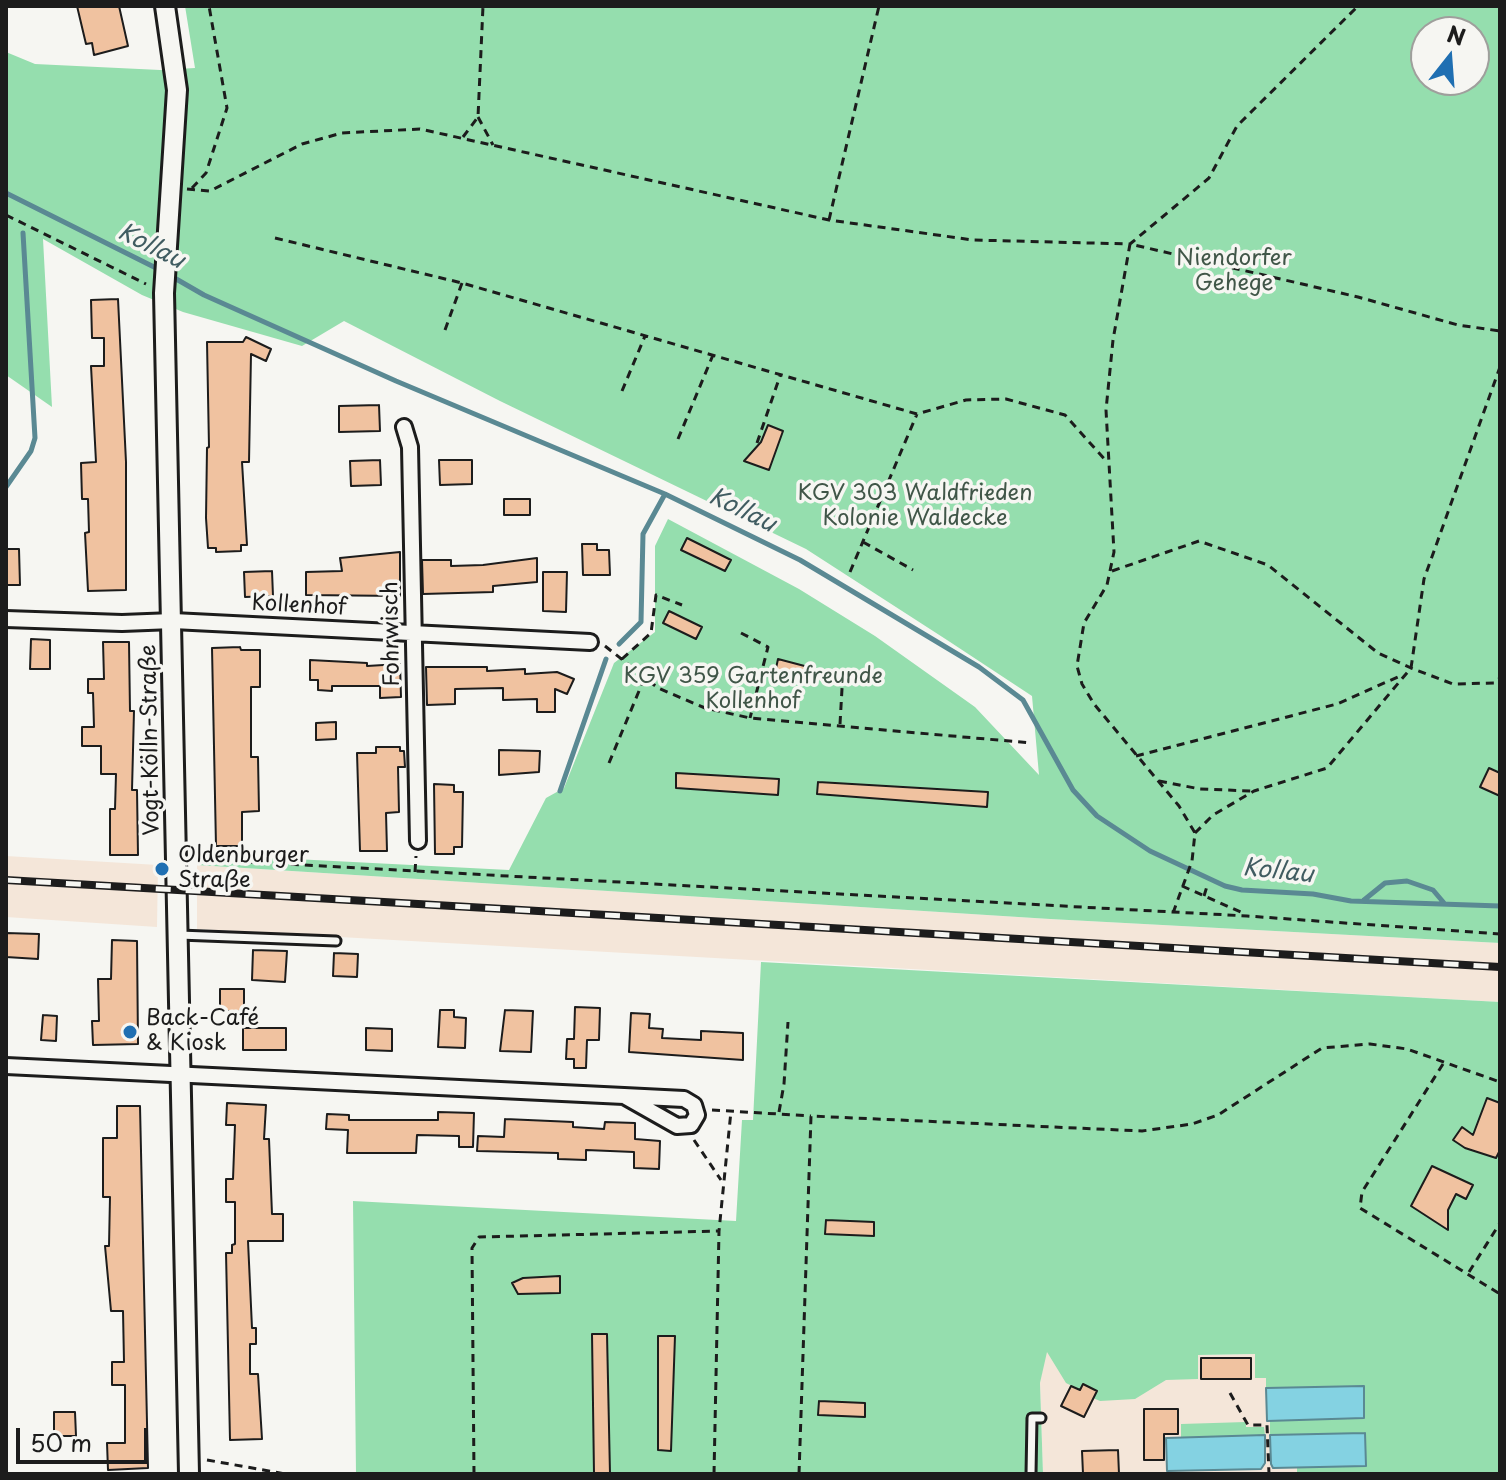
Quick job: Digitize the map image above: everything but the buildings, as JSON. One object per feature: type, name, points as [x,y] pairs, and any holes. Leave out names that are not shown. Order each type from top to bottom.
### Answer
[{"type":"street","name":"Vogt-Kölln-Straße","points":[[165,6],[177,90],[164,289],[189,1466]]},
{"type":"street","name":"Fohrwisch","points":[[404,427],[410,447],[418,841]]},
{"type":"street","name":"Kollenhof","points":[[6,619],[122,623],[173,621],[590,642]]},
{"type":"street","points":[[6,1066],[675,1097],[690,1101],[696,1109],[695,1120],[685,1127],[668,1123],[624,1096]]},
{"type":"lane","points":[[177,935],[336,941]]},
{"type":"lane","points":[[1031,1474],[1032,1418],[1041,1418]]},
{"type":"path","points":[[191,188],[206,173],[227,108],[209,6]]},
{"type":"path","points":[[483,6],[478,117],[493,145]]},
{"type":"path","points":[[829,220],[879,6]]},
{"type":"path","points":[[1195,833],[1158,781],[1094,704],[1082,684],[1077,666],[1084,623],[1112,571],[1114,552],[1106,410],[1113,340],[1130,244],[1209,178],[1237,126],[1358,6]]},
{"type":"path","points":[[462,137],[478,117]]},
{"type":"path","points":[[170,191],[191,188],[210,191],[302,144],[342,133],[420,129],[829,220],[973,240],[1130,244],[1358,297],[1458,325],[1500,331]]},
{"type":"path","points":[[6,215],[164,289]]},
{"type":"path","points":[[275,238],[462,283],[917,414],[966,400],[1006,399],[1065,415],[1107,462]]},
{"type":"path","points":[[445,330],[462,283]]},
{"type":"path","points":[[622,391],[645,336]]},
{"type":"path","points":[[678,439],[713,355]]},
{"type":"path","points":[[1135,756],[1337,704],[1411,668],[1424,579],[1500,367]]},
{"type":"path","points":[[757,443],[780,376]]},
{"type":"path","points":[[850,572],[917,414]]},
{"type":"path","points":[[1112,571],[1199,541],[1268,565],[1378,653],[1453,684],[1494,683],[1500,678]]},
{"type":"path","points":[[863,542],[913,570]]},
{"type":"path","points":[[622,659],[651,633],[656,595],[682,605]]},
{"type":"path","points":[[741,633],[768,647],[750,718]]},
{"type":"path","points":[[590,642],[608,647],[644,679],[705,708],[750,718],[1031,743]]},
{"type":"path","points":[[840,724],[843,671]]},
{"type":"path","points":[[1173,913],[1192,861],[1195,833],[1213,815],[1254,791],[1327,768],[1403,674]]},
{"type":"path","points":[[609,763],[644,679]]},
{"type":"path","points":[[1158,781],[1200,789],[1254,791]]},
{"type":"path","points":[[177,858],[1247,916],[1500,934]]},
{"type":"path","points":[[1204,896],[1208,883]]},
{"type":"path","points":[[1182,886],[1247,916]]},
{"type":"path","points":[[779,1112],[788,1022]]},
{"type":"path","points":[[696,1109],[1142,1131],[1192,1124],[1218,1115],[1322,1048],[1370,1044],[1407,1049],[1500,1082]]},
{"type":"path","points":[[1443,1064],[1362,1192],[1360,1208],[1469,1272],[1500,1294]]},
{"type":"path","points":[[714,1474],[719,1231],[731,1111]]},
{"type":"path","points":[[799,1474],[811,1116]]},
{"type":"path","points":[[685,1127],[722,1181]]},
{"type":"path","points":[[1469,1272],[1500,1223]]},
{"type":"path","points":[[474,1474],[472,1248],[479,1237],[719,1231]]},
{"type":"path","points":[[1230,1393],[1248,1425],[1267,1425],[1269,1474]]},
{"type":"path","points":[[189,1466],[286,1474]]},
{"type":"shaded area","points":[[6,856],[158,865],[157,927],[6,917]]},
{"type":"shaded area","points":[[197,865],[1050,919],[1500,943],[1500,1002],[197,929]]},
{"type":"shaded area","points":[[1046,1351],[1198,1379],[1198,1355],[1255,1354],[1255,1377],[1373,1377],[1367,1474],[1043,1474],[1040,1383]]},
{"type":"green space","name":"Niendorfer Gehege","points":[[185,6],[1500,6],[1500,943],[1050,919],[197,865],[197,854],[509,870],[546,798],[564,788],[614,663],[655,632],[655,546],[668,519],[799,589],[875,636],[975,707],[1039,775],[1032,696],[947,640],[806,549],[500,401],[344,321],[302,346],[183,312],[142,295],[43,239],[52,407],[6,375],[6,52],[35,64],[160,70],[195,68]]},
{"type":"green space","points":[[761,962],[1500,1002],[1500,1474],[1297,1474],[1297,1467],[1365,1466],[1365,1433],[1270,1435],[1270,1421],[1364,1418],[1364,1386],[1266,1388],[1266,1378],[1255,1378],[1255,1354],[1198,1355],[1198,1379],[1166,1380],[1135,1399],[1100,1401],[1093,1398],[1097,1391],[1084,1384],[1080,1390],[1066,1383],[1047,1352],[1040,1383],[1043,1474],[356,1474],[353,1201],[736,1221],[742,1120],[753,1120]]},
{"type":"green space","points":[[1246,1422],[1246,1427],[1264,1427],[1265,1435],[1181,1438],[1181,1424]]},
{"type":"water","points":[[1364,1386],[1364,1418],[1267,1421],[1266,1388]]},
{"type":"water","points":[[1365,1433],[1366,1466],[1273,1468],[1271,1464],[1270,1435]]},
{"type":"water","points":[[1265,1435],[1265,1463],[1261,1469],[1167,1471],[1166,1438]]},
{"type":"waterway","name":"Kollau","points":[[6,193],[162,271]]},
{"type":"waterway","points":[[6,487],[31,451],[35,438],[23,233]]},
{"type":"waterway","name":"Kollau","points":[[171,276],[204,295],[396,381],[665,494],[800,560],[979,667],[1023,700],[1073,790],[1097,816],[1150,851],[1225,886],[1242,890],[1313,894],[1351,901],[1500,906]]},
{"type":"waterway","points":[[619,644],[641,622],[643,534],[665,494]]},
{"type":"waterway","points":[[560,791],[606,659]]},
{"type":"waterway","points":[[1364,900],[1385,883],[1407,881],[1433,890],[1444,903]]},
{"type":"railway","points":[[6,880],[1500,967]]},
{"type":"place","name":"Oldenburger Straße","points":[[162,869]]},
{"type":"place","name":"Back-Café & Kiosk","points":[[130,1032]]},
{"type":"park label","name":"KGV 303 Waldfrieden Kolonie Waldecke","points":[[915,506]]},
{"type":"park label","name":"KGV 359 Gartenfreunde Kollenhof","points":[[753,690]]}]
